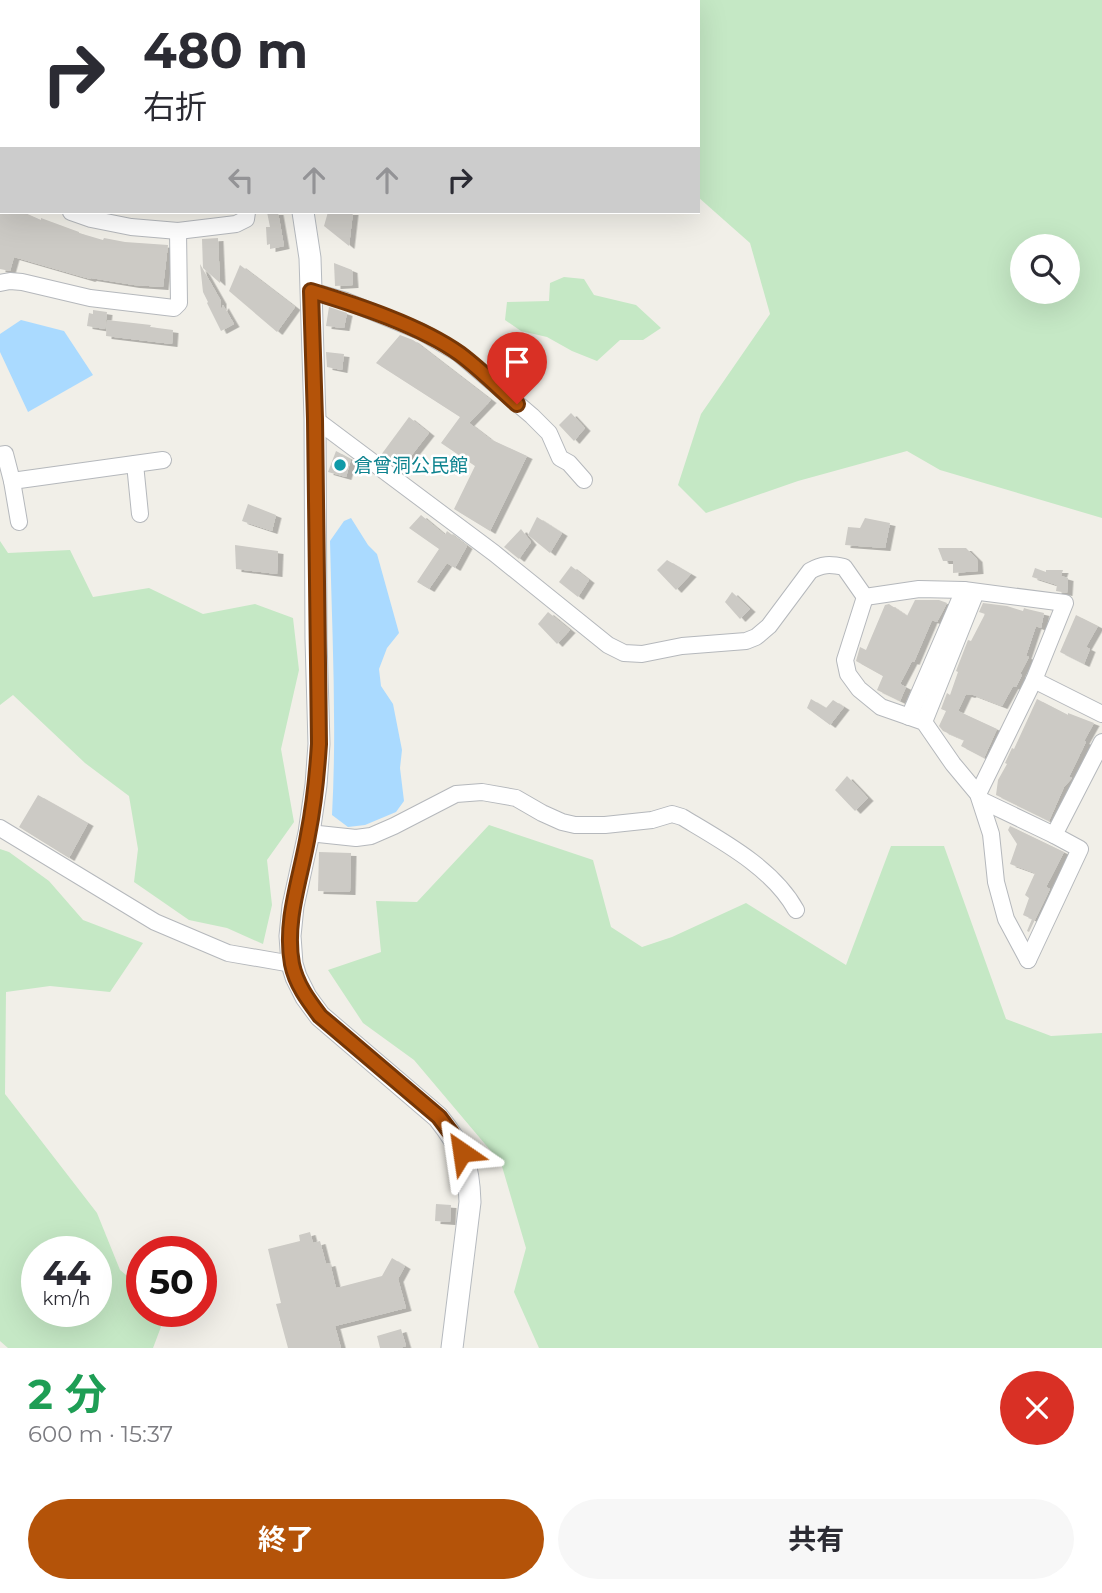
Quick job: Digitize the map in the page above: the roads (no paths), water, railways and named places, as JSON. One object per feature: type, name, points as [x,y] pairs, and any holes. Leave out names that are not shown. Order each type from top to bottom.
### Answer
[{"type":"main road","points":[[303,214],[310,258],[315,419],[319,744],[309,834],[293,906],[290,936],[292,964],[306,998],[320,1016],[439,1117],[462,1152],[469,1178],[470,1202],[452,1348]]},
{"type":"street","points":[[77,214],[131,227],[178,231],[236,224],[246,219],[247,214]]},
{"type":"street","points":[[0,283],[22,282],[90,298],[174,308],[179,303],[178,231]]},
{"type":"street","points":[[311,291],[346,301],[422,332],[458,353],[549,433],[560,458],[569,463],[584,480]]},
{"type":"street","points":[[315,419],[494,553],[608,645],[624,653],[642,654],[756,637],[769,626],[810,571],[818,566],[828,564],[844,567],[865,597]]},
{"type":"street","points":[[0,455],[5,454],[19,522]]},
{"type":"street","points":[[12,481],[163,460]]},
{"type":"street","points":[[135,464],[140,514]]},
{"type":"street","points":[[865,597],[919,589],[970,591],[1065,603],[1034,680],[979,797]]},
{"type":"street","points":[[917,719],[970,591]]},
{"type":"street","points":[[865,597],[845,660],[848,674],[859,690],[881,707],[917,719],[979,797],[991,834],[996,882],[1006,919],[1028,960],[1080,849],[979,797]]},
{"type":"street","points":[[1034,680],[1102,714]]},
{"type":"street","points":[[1054,835],[1102,742]]},
{"type":"street","points":[[309,834],[356,838],[371,836],[456,794],[482,792],[516,798],[552,817],[575,825],[652,820],[673,814],[713,835],[751,862],[772,879],[796,910]]},
{"type":"street","points":[[0,828],[155,922],[229,953],[292,964]]},
{"type":"water","points":[[21,320],[64,331],[93,375],[28,412],[0,352],[0,334]]},
{"type":"water","points":[[351,518],[377,554],[399,633],[387,648],[379,669],[381,686],[393,704],[402,750],[400,768],[404,801],[396,812],[365,825],[348,827],[332,815],[334,712],[330,541],[344,521]]},
{"type":"place","name":"倉曾洞公民館","points":[[340,465]]}]
